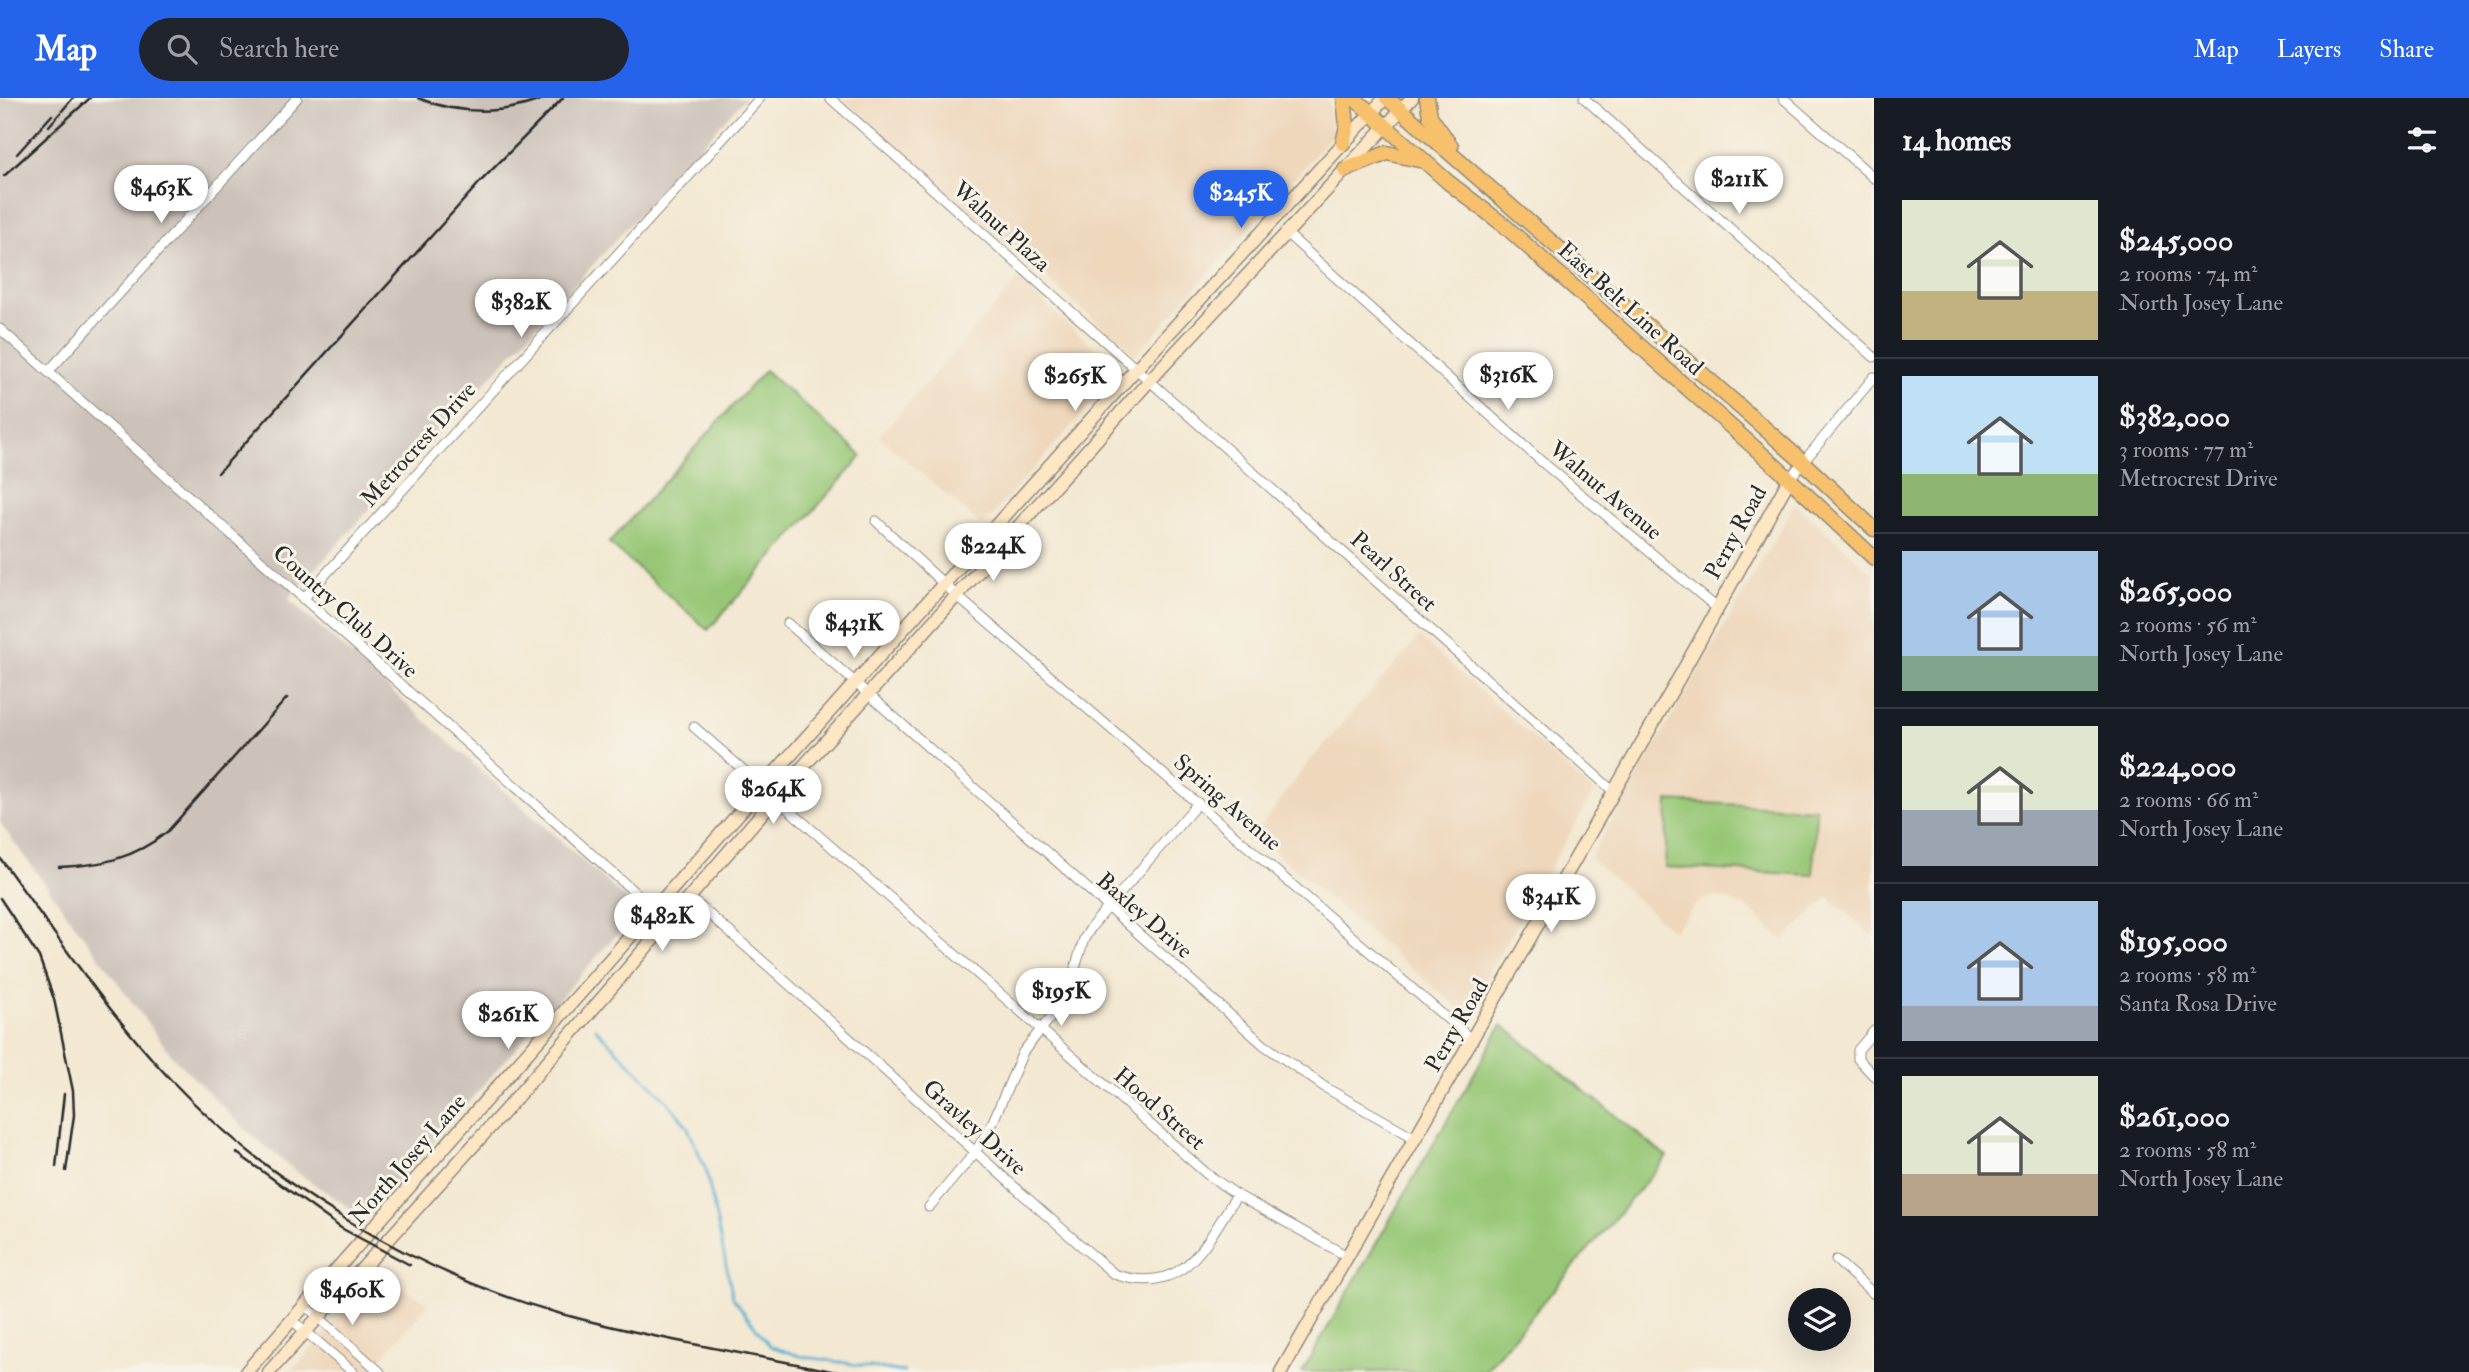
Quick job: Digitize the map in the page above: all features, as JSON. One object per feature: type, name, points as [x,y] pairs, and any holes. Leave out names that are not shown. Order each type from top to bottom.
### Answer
[{"type":"main road","points":[[1343,143],[1347,126],[1344,98]]},
{"type":"main road","name":"East Belt Line Road","points":[[1354,98],[1424,161],[1505,226],[1790,478],[1874,558]]},
{"type":"main road","name":"North Josey Lane","points":[[246,1372],[763,786],[1136,369],[1386,98]]},
{"type":"main road","name":"East Belt Line Road","points":[[1386,98],[1801,461],[1874,529]]},
{"type":"main road","name":"North Josey Lane","points":[[270,1372],[509,1106],[776,797],[1150,380],[1412,98]]},
{"type":"main road","points":[[1427,98],[1430,116],[1462,162]]},
{"type":"main road","points":[[1345,170],[1387,153],[1424,161]]},
{"type":"main road","name":"Perry Road","points":[[1281,1372],[1790,478]]},
{"type":"street","points":[[48,372],[296,98]]},
{"type":"street","name":"Metrocrest Drive","points":[[303,599],[760,98]]},
{"type":"street","name":"Walnut Plaza","points":[[831,98],[1150,380]]},
{"type":"street","points":[[1584,98],[1874,357]]},
{"type":"street","points":[[1783,98],[1874,178]]},
{"type":"street","name":"Walnut Avenue","points":[[1285,232],[1541,461],[1717,608]]},
{"type":"street","name":"Country Club Drive","points":[[0,329],[667,921]]},
{"type":"street","points":[[1790,478],[1801,461],[1874,377]]},
{"type":"street","name":"Pearl Street","points":[[1150,380],[1613,791]]},
{"type":"street","name":"Spring Avenue","points":[[876,521],[958,597],[1472,1040]]},
{"type":"street","name":"Baxley Drive","points":[[788,623],[854,685],[1289,1065],[1415,1138]]},
{"type":"street","name":"Hood Street","points":[[694,727],[1207,1174],[1237,1195],[1347,1256]]},
{"type":"street","points":[[929,1207],[974,1154],[1001,1107],[1018,1060],[1069,988],[1084,939],[1108,907],[1198,803]]},
{"type":"street","name":"Gravley Drive","points":[[689,897],[838,1027],[974,1154],[1114,1274],[1132,1280],[1163,1279],[1191,1264],[1237,1195]]},
{"type":"street","points":[[1874,1031],[1858,1051],[1858,1059],[1874,1076]]},
{"type":"street","points":[[1836,1260],[1874,1294]]},
{"type":"street","points":[[304,1305],[380,1372]]},
{"type":"street","points":[[292,1320],[353,1372]]},
{"type":"shaded area","points":[[0,98],[745,98],[288,599],[638,910],[365,1219],[294,1170],[246,1130],[172,1056],[0,823]]},
{"type":"shaded area","points":[[842,98],[1326,98],[1329,102],[1333,134],[1135,356]]},
{"type":"shaded area","points":[[1018,280],[1121,371],[982,526],[879,436]]},
{"type":"shaded area","points":[[1795,504],[1874,575],[1874,937],[1828,897],[1784,940],[1745,906],[1718,897],[1706,898],[1695,906],[1673,931],[1590,858]]},
{"type":"shaded area","points":[[1419,637],[1594,792],[1465,1014],[1278,855],[1257,832],[1309,762]]},
{"type":"shaded area","points":[[377,1274],[429,1303],[369,1372],[291,1372]]},
{"type":"green space","points":[[765,370],[862,456],[708,630],[609,543]]},
{"type":"green space","points":[[1668,801],[1816,809],[1813,875],[1665,867]]},
{"type":"green space","points":[[1502,1025],[1667,1157],[1484,1372],[1302,1372]]},
{"type":"waterway","points":[[595,1028],[669,1103],[687,1126],[706,1170],[733,1298],[770,1346],[800,1356],[904,1372]]},
{"type":"railway","points":[[49,126],[73,98]]},
{"type":"railway","points":[[4,176],[90,98]]},
{"type":"railway","points":[[418,98],[449,108],[482,111],[514,108],[545,98]]},
{"type":"railway","points":[[218,473],[481,181],[563,98]]},
{"type":"railway","points":[[17,154],[52,115]]},
{"type":"railway","points":[[59,867],[116,859],[142,849],[167,832],[287,698]]},
{"type":"railway","points":[[0,858],[103,1000],[171,1080],[210,1119],[254,1155],[300,1190],[349,1221],[452,1275],[558,1313],[662,1338],[837,1372]]},
{"type":"railway","points":[[0,898],[39,957],[54,999],[73,1091],[74,1115],[66,1171]]},
{"type":"railway","points":[[56,1167],[64,1094]]},
{"type":"railway","points":[[237,1153],[341,1228],[410,1265]]}]
